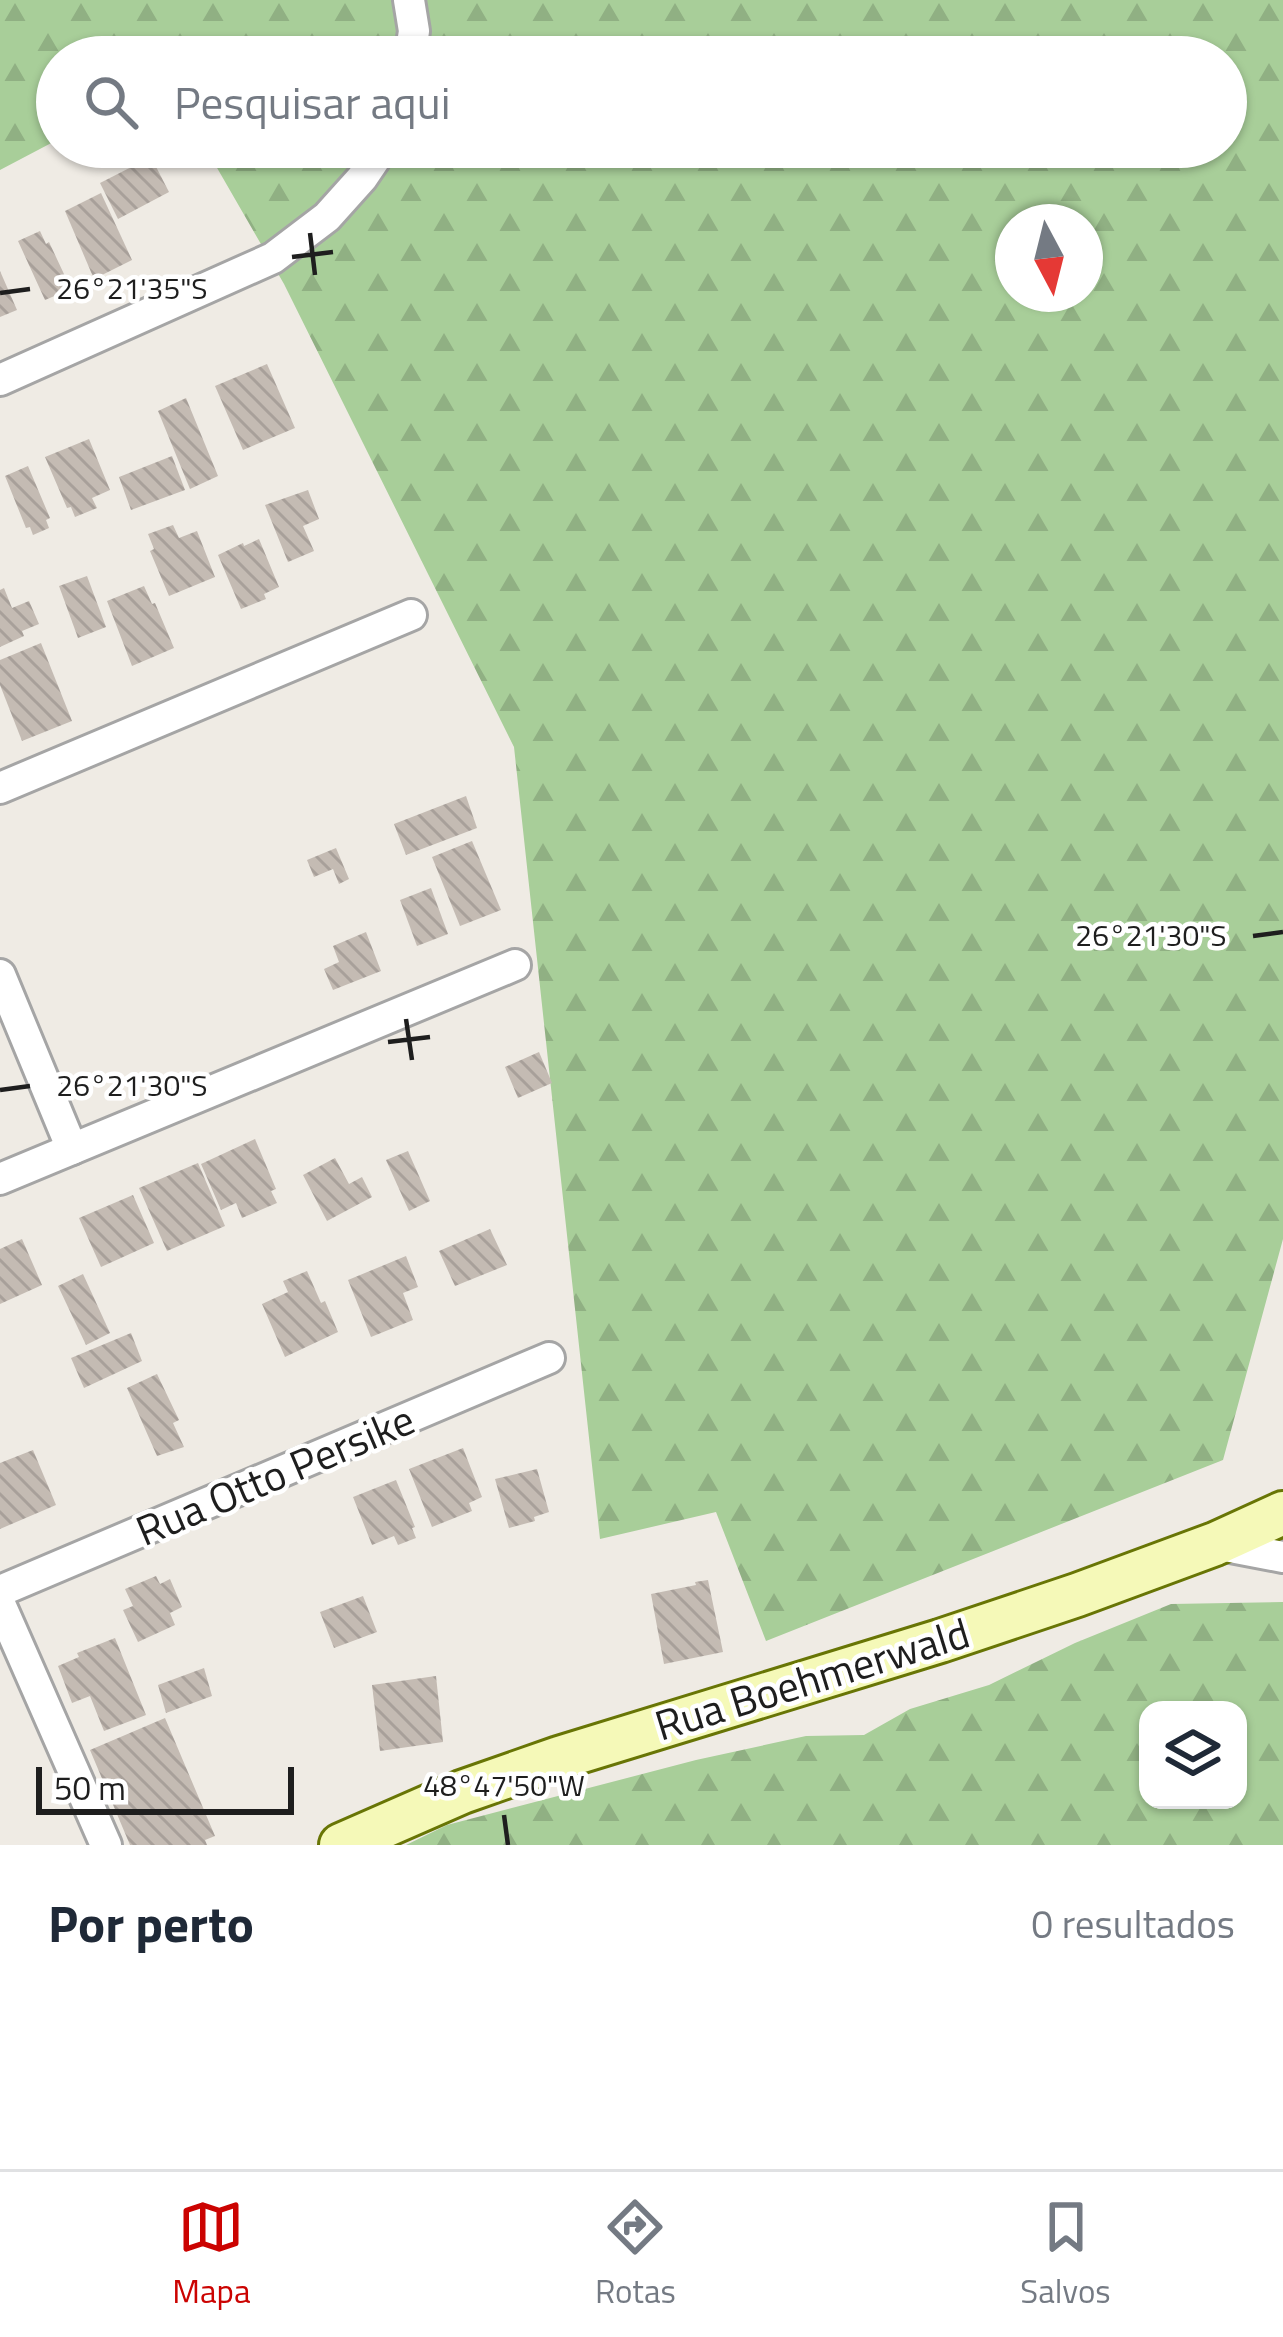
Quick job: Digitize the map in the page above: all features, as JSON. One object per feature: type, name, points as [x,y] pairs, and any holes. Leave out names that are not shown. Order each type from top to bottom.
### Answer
[{"type":"main road","name":"Rua Boehmerwald","points":[[341,1845],[461,1792],[1077,1595],[1215,1544],[1283,1513]]},
{"type":"street","points":[[409,0],[413,36]]},
{"type":"street","points":[[0,380],[273,258],[327,217],[369,168]]},
{"type":"street","points":[[0,788],[411,615]]},
{"type":"street","points":[[0,1179],[514,965]]},
{"type":"street","points":[[0,975],[72,1149]]},
{"type":"street","name":"Rua Otto Persike","points":[[0,1591],[549,1358]]},
{"type":"street","points":[[1215,1544],[1283,1557]]},
{"type":"street","points":[[0,1604],[106,1845]]},
{"type":"green space","points":[[0,0],[1283,0],[1283,1239],[1223,1460],[766,1641],[716,1512],[600,1539],[514,747],[284,284],[217,168],[1247,168],[1247,36],[36,36],[36,151],[0,170]]},
{"type":"green space","points":[[1283,1602],[1283,1845],[406,1845],[447,1825],[696,1760],[806,1736],[864,1735],[910,1709],[989,1685],[1171,1604]]},
{"type":"building","points":[[129,168],[157,168],[169,192],[118,219],[100,183]]},
{"type":"building","points":[[101,193],[132,260],[94,279],[65,211]]},
{"type":"building","points":[[40,231],[71,289],[45,300],[18,241]]},
{"type":"building","points":[[0,271],[17,310],[0,317]]},
{"type":"building","points":[[267,364],[295,428],[243,450],[215,386]]},
{"type":"building","points":[[186,398],[218,476],[190,489],[158,411]]},
{"type":"building","points":[[89,439],[110,490],[92,498],[97,508],[75,517],[45,457]]},
{"type":"building","points":[[172,456],[185,490],[131,510],[119,477]]},
{"type":"building","points":[[28,466],[50,518],[46,520],[49,528],[33,535],[5,476]]},
{"type":"building","points":[[308,490],[319,519],[303,526],[314,551],[288,562],[265,505]]},
{"type":"building","points":[[173,525],[179,538],[197,531],[215,577],[169,596],[148,534]]},
{"type":"building","points":[[259,539],[279,587],[264,594],[266,599],[241,609],[218,555]]},
{"type":"building","points":[[87,576],[106,627],[78,638],[59,586]]},
{"type":"building","points":[[144,586],[174,648],[132,666],[107,601]]},
{"type":"building","points":[[4,588],[12,608],[29,601],[39,624],[0,647],[0,590]]},
{"type":"building","points":[[41,643],[72,721],[22,741],[0,685],[0,660]]},
{"type":"building","points":[[466,796],[477,828],[406,855],[394,824]]},
{"type":"building","points":[[472,841],[501,910],[460,926],[432,857]]},
{"type":"building","points":[[336,848],[349,879],[339,884],[333,869],[314,877],[307,860]]},
{"type":"building","points":[[431,888],[448,934],[417,946],[400,900]]},
{"type":"building","points":[[366,932],[381,971],[333,990],[324,969],[339,962],[333,946]]},
{"type":"building","points":[[539,1052],[552,1083],[518,1098],[505,1067]]},
{"type":"building","points":[[255,1139],[276,1189],[271,1191],[277,1203],[242,1218],[236,1203],[221,1210],[201,1164]]},
{"type":"building","points":[[408,1151],[430,1201],[409,1211],[386,1160]]},
{"type":"building","points":[[335,1158],[349,1184],[362,1177],[372,1197],[327,1221],[303,1175]]},
{"type":"building","points":[[198,1163],[225,1226],[167,1251],[139,1188]]},
{"type":"building","points":[[133,1195],[154,1243],[101,1267],[79,1218]]},
{"type":"building","points":[[490,1229],[507,1265],[455,1286],[439,1251]]},
{"type":"building","points":[[22,1239],[42,1285],[0,1304],[0,1249]]},
{"type":"building","points":[[406,1256],[418,1287],[403,1293],[413,1320],[371,1337],[348,1280]]},
{"type":"building","points":[[307,1271],[338,1332],[285,1357],[262,1304],[288,1292],[283,1281]]},
{"type":"building","points":[[83,1274],[110,1333],[86,1345],[58,1286]]},
{"type":"building","points":[[131,1333],[142,1361],[84,1388],[71,1358]]},
{"type":"building","points":[[157,1374],[179,1420],[173,1423],[184,1447],[157,1456],[127,1388]]},
{"type":"building","points":[[463,1448],[482,1497],[469,1503],[472,1511],[432,1527],[409,1469]]},
{"type":"building","points":[[33,1450],[56,1505],[0,1529],[0,1463]]},
{"type":"building","points":[[537,1469],[549,1512],[509,1528],[495,1479]]},
{"type":"building","points":[[396,1480],[416,1538],[398,1545],[394,1536],[372,1545],[353,1497]]},
{"type":"building","points":[[156,1576],[160,1584],[170,1579],[182,1607],[170,1613],[175,1625],[138,1642],[123,1610],[133,1606],[125,1589]]},
{"type":"building","points":[[708,1580],[723,1652],[664,1664],[651,1594]]},
{"type":"building","points":[[363,1596],[377,1632],[334,1648],[320,1612]]},
{"type":"building","points":[[115,1638],[146,1715],[104,1731],[90,1696],[72,1703],[58,1666]]},
{"type":"building","points":[[204,1668],[212,1696],[166,1713],[158,1685]]},
{"type":"building","points":[[436,1676],[443,1742],[380,1751],[372,1685]]},
{"type":"building","points":[[165,1718],[215,1836],[205,1840],[207,1845],[130,1845],[90,1750]]}]
